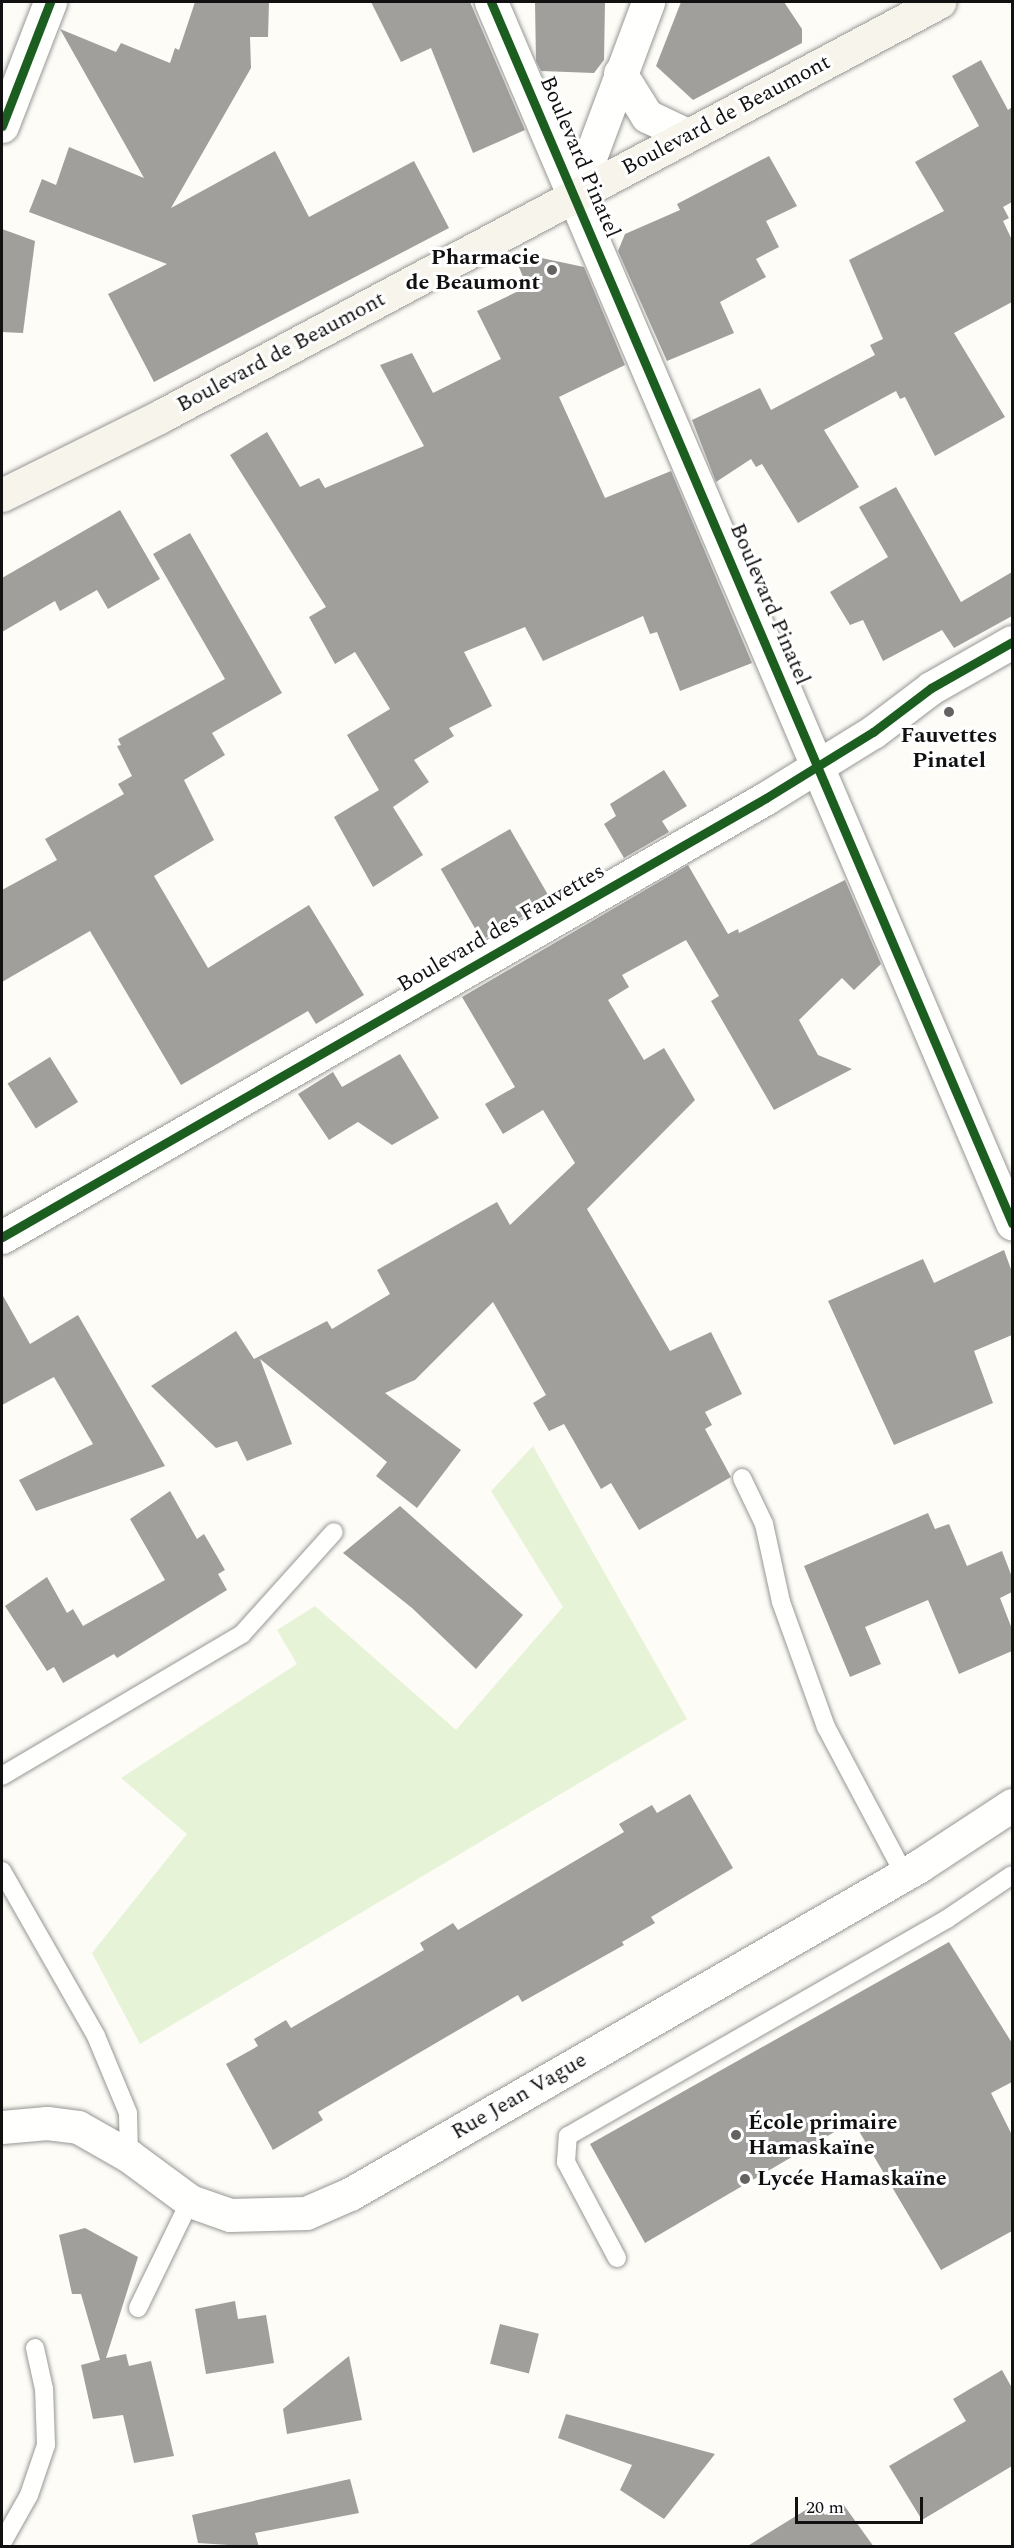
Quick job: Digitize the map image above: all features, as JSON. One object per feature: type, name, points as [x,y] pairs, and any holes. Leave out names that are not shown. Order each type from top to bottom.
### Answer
[{"type":"street","points":[[2,126],[50,2]]},
{"type":"street","name":"Boulevard Pinatel","points":[[491,2],[576,195],[1012,1223]]},
{"type":"street","points":[[576,195],[648,2]]},
{"type":"street","name":"Boulevard de Beaumont","points":[[2,495],[159,417],[939,2]]},
{"type":"street","points":[[620,73],[647,116],[687,135]]},
{"type":"street","name":"Boulevard des Fauvettes","points":[[2,1237],[817,765],[873,732],[931,688],[1012,642]]},
{"type":"street","name":"Rue Jean Vague","points":[[2,2127],[47,2123],[78,2127],[129,2156],[190,2201],[230,2215],[271,2217],[306,2213],[350,2194],[904,1874],[1012,1805]]},
{"type":"lane","points":[[742,1478],[764,1524],[781,1602],[826,1727],[904,1874]]},
{"type":"lane","points":[[2,1776],[242,1634],[334,1532]]},
{"type":"lane","points":[[2,1871],[96,2036],[128,2113],[129,2156]]},
{"type":"lane","points":[[617,2258],[566,2162],[568,2136],[947,1918],[1012,1875]]},
{"type":"lane","points":[[138,2308],[190,2201]]},
{"type":"lane","points":[[2,2543],[29,2495],[46,2445],[44,2389],[35,2348]]},
{"type":"green space","points":[[533,1446],[687,1719],[140,2044],[92,1953],[187,1834],[121,1778],[297,1664],[277,1630],[315,1606],[456,1730],[563,1607],[491,1491]]},
{"type":"building","points":[[195,2],[269,2],[268,37],[250,37],[251,68],[171,208],[275,151],[309,217],[414,161],[449,228],[154,382],[108,294],[167,264],[29,212],[42,179],[56,185],[69,147],[144,178],[60,29],[116,52],[121,43],[170,63],[175,48],[179,50]]},
{"type":"building","points":[[371,2],[470,2],[525,130],[473,153],[431,48],[401,62]]},
{"type":"building","points":[[535,2],[605,2],[604,60],[594,73],[541,71],[536,61]]},
{"type":"building","points":[[681,2],[784,2],[802,29],[802,43],[693,100],[656,66]]},
{"type":"building","points":[[981,60],[1008,110],[1012,107],[1012,202],[1003,207],[1009,218],[1003,221],[1012,240],[1012,302],[954,333],[1005,417],[935,456],[905,397],[900,399],[896,391],[824,430],[859,487],[798,523],[762,464],[756,467],[751,459],[716,482],[692,420],[760,388],[771,410],[875,355],[870,345],[883,339],[849,260],[944,211],[915,162],[979,126],[952,76]]},
{"type":"building","points":[[769,156],[797,206],[766,221],[779,247],[756,259],[766,277],[720,302],[734,333],[667,361],[618,251],[625,234],[680,210],[677,204]]},
{"type":"building","points":[[2,229],[35,241],[23,333],[2,332]]},
{"type":"building","points":[[513,252],[584,267],[625,365],[559,397],[605,498],[671,471],[752,663],[680,691],[657,632],[650,634],[643,616],[543,661],[525,627],[464,652],[492,706],[449,728],[454,736],[414,760],[429,782],[393,807],[423,855],[373,887],[334,817],[379,790],[347,735],[390,709],[355,652],[335,664],[309,617],[326,607],[230,455],[267,432],[300,487],[319,478],[325,488],[424,446],[380,365],[412,353],[433,393],[501,359],[477,311],[527,287]]},
{"type":"building","points":[[896,487],[961,602],[1012,572],[1012,616],[954,648],[942,630],[883,661],[863,620],[850,625],[830,592],[888,557],[859,507]]},
{"type":"building","points":[[120,510],[160,579],[108,609],[97,590],[60,611],[55,601],[2,632],[2,578]]},
{"type":"building","points":[[190,533],[282,693],[212,733],[225,755],[184,780],[214,840],[154,876],[208,968],[309,905],[364,995],[316,1024],[308,1011],[181,1085],[90,931],[2,982],[2,890],[57,860],[45,839],[124,794],[118,784],[132,776],[117,746],[121,745],[118,739],[225,679],[153,554]]},
{"type":"building","points":[[664,770],[687,806],[662,821],[669,832],[624,858],[604,824],[616,816],[610,804]]},
{"type":"building","points":[[510,829],[551,900],[482,940],[441,869]]},
{"type":"building","points":[[688,865],[728,934],[738,929],[739,933],[845,880],[881,964],[854,990],[842,978],[799,1020],[818,1055],[852,1069],[774,1110],[711,1001],[719,996],[686,940],[622,975],[629,987],[608,1000],[644,1060],[664,1048],[695,1100],[587,1209],[670,1351],[711,1332],[742,1394],[705,1412],[712,1425],[705,1429],[731,1477],[639,1530],[611,1483],[601,1489],[564,1424],[549,1431],[533,1403],[546,1395],[493,1302],[415,1380],[385,1393],[461,1450],[417,1508],[376,1476],[387,1462],[260,1359],[292,1444],[247,1461],[237,1441],[216,1448],[151,1386],[236,1331],[254,1359],[327,1321],[332,1329],[390,1294],[377,1270],[497,1202],[510,1225],[575,1163],[543,1110],[503,1134],[485,1104],[515,1087],[462,997]]},
{"type":"building","points":[[400,1054],[439,1118],[392,1145],[358,1122],[329,1140],[298,1094],[333,1072],[342,1087]]},
{"type":"building","points":[[50,1057],[78,1102],[36,1128],[8,1083]]},
{"type":"building","points":[[1004,1250],[1012,1272],[1012,1335],[974,1351],[993,1403],[894,1445],[828,1301],[923,1259],[934,1283]]},
{"type":"building","points":[[2,1294],[30,1344],[78,1315],[165,1466],[36,1511],[19,1480],[93,1444],[54,1377],[2,1405]]},
{"type":"building","points":[[170,1491],[197,1539],[204,1534],[225,1570],[218,1574],[227,1590],[117,1658],[114,1654],[63,1683],[54,1667],[47,1671],[5,1606],[47,1577],[67,1613],[73,1609],[83,1626],[165,1580],[130,1519]]},
{"type":"building","points":[[400,1506],[523,1615],[476,1669],[412,1608],[343,1553]]},
{"type":"building","points":[[928,1513],[935,1529],[949,1524],[967,1566],[1002,1551],[1012,1577],[1012,1592],[1000,1598],[1012,1629],[1012,1651],[959,1674],[928,1600],[865,1627],[881,1664],[850,1677],[804,1566]]},
{"type":"building","points":[[690,1794],[733,1868],[651,1917],[655,1923],[622,1942],[624,1945],[522,2002],[518,1995],[318,2112],[323,2120],[273,2150],[226,2064],[258,2046],[254,2039],[286,2020],[291,2028],[387,1972],[424,1950],[420,1943],[453,1923],[458,1930],[624,1832],[619,1824],[652,1805],[657,1813]]},
{"type":"building","points":[[949,1942],[1012,2043],[1012,2082],[991,2093],[1012,2135],[1012,2231],[941,2270],[853,2121],[645,2243],[590,2144]]},
{"type":"building","points":[[85,2228],[138,2257],[106,2358],[126,2354],[129,2366],[151,2361],[174,2456],[134,2463],[123,2415],[93,2419],[81,2365],[100,2360],[81,2294],[72,2294],[59,2235]]},
{"type":"building","points":[[235,2301],[238,2319],[266,2315],[274,2363],[206,2374],[195,2309]]},
{"type":"building","points":[[500,2324],[539,2334],[529,2373],[490,2364]]},
{"type":"building","points":[[349,2356],[362,2420],[287,2434],[283,2409]]},
{"type":"building","points":[[1002,2370],[1012,2388],[1012,2466],[922,2520],[889,2466],[966,2421],[953,2399]]},
{"type":"building","points":[[566,2414],[715,2454],[664,2519],[620,2490],[632,2465],[558,2438]]},
{"type":"building","points":[[350,2479],[359,2513],[255,2533],[259,2547],[198,2543],[192,2515]]},
{"type":"building","points":[[817,2503],[825,2515],[843,2504],[874,2547],[746,2547]]},
{"type":"cycle path","points":[[2,126],[50,2]]},
{"type":"cycle path","points":[[491,2],[1012,1223]]},
{"type":"cycle path","points":[[2,1237],[766,798],[873,732],[931,688],[1012,642]]},
{"type":"place","name":"Pharmacie de Beaumont","points":[[552,270]]},
{"type":"place","name":"Fauvettes Pinatel","points":[[949,712]]},
{"type":"place","name":"École primaire Hamaskaïne","points":[[736,2135]]},
{"type":"place","name":"Lycée Hamaskaïne","points":[[745,2179]]}]
